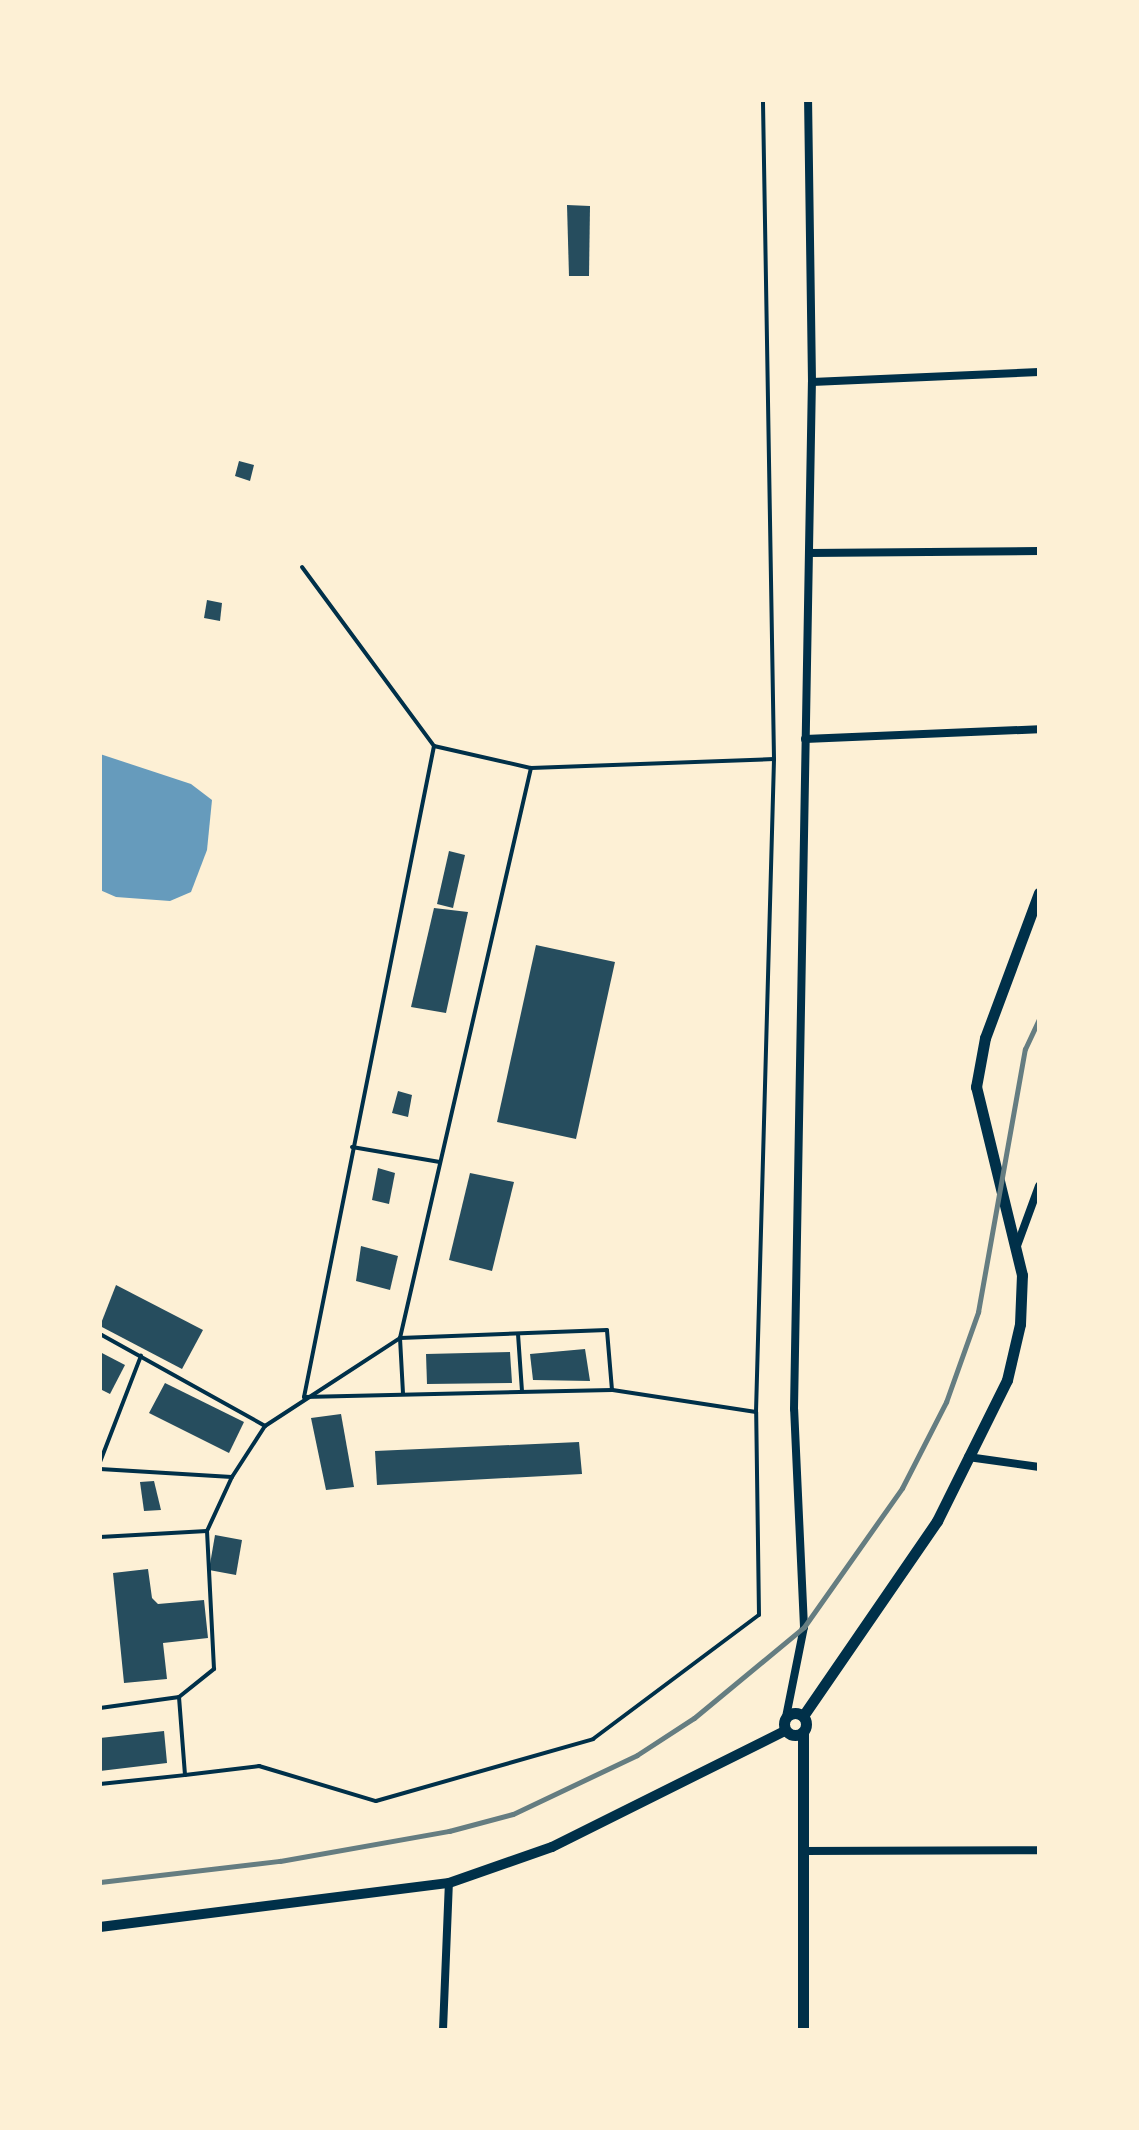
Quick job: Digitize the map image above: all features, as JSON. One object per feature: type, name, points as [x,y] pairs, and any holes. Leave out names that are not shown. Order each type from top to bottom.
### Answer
[{"type":"main road","points":[[803,2030],[803,1716],[937,1521],[1007,1380],[1020,1324],[1017,1246],[976,1087],[985,1038],[1039,893]]},
{"type":"main road","points":[[803,1716],[786,1717],[785,1731],[794,1736],[803,1732]]},
{"type":"street","points":[[786,1717],[804,1627],[794,1409],[812,382],[808,100]]},
{"type":"street","points":[[812,382],[1039,372]]},
{"type":"street","points":[[809,553],[1039,551]]},
{"type":"street","points":[[805,739],[1039,729]]},
{"type":"street","points":[[1017,1246],[1039,1186]]},
{"type":"street","points":[[968,1457],[1039,1467]]},
{"type":"street","points":[[100,1927],[449,1883],[552,1847],[785,1731]]},
{"type":"street","points":[[803,1851],[1039,1850]]},
{"type":"street","points":[[443,2030],[449,1883]]},
{"type":"lane","points":[[100,1784],[259,1766],[376,1801],[593,1739],[759,1615],[756,1412],[774,759],[763,100]]},
{"type":"lane","points":[[302,567],[434,746],[531,768],[774,759]]},
{"type":"lane","points":[[304,1397],[434,746]]},
{"type":"lane","points":[[403,1394],[400,1338],[531,768]]},
{"type":"lane","points":[[352,1147],[440,1162]]},
{"type":"lane","points":[[100,1708],[179,1697],[214,1669],[207,1531],[232,1477],[265,1426],[304,1397],[400,1338],[607,1330],[612,1390]]},
{"type":"lane","points":[[100,1334],[265,1426]]},
{"type":"lane","points":[[518,1334],[522,1392]]},
{"type":"lane","points":[[100,1462],[141,1356]]},
{"type":"lane","points":[[304,1397],[612,1390],[756,1412]]},
{"type":"lane","points":[[100,1469],[232,1477]]},
{"type":"lane","points":[[100,1537],[207,1531]]},
{"type":"lane","points":[[179,1697],[185,1775]]},
{"type":"water","points":[[100,754],[191,784],[212,800],[207,850],[191,892],[170,901],[116,897],[100,890]]},
{"type":"building","points":[[567,205],[590,206],[589,276],[569,276]]},
{"type":"building","points":[[239,461],[254,465],[250,481],[235,476]]},
{"type":"building","points":[[207,600],[222,603],[220,621],[204,618]]},
{"type":"building","points":[[449,851],[465,855],[453,908],[437,904]]},
{"type":"building","points":[[434,908],[468,912],[446,1013],[411,1007]]},
{"type":"building","points":[[536,945],[615,962],[576,1139],[497,1122]]},
{"type":"building","points":[[398,1091],[412,1095],[408,1117],[392,1113]]},
{"type":"building","points":[[378,1168],[395,1173],[389,1204],[372,1200]]},
{"type":"building","points":[[470,1173],[514,1182],[492,1271],[449,1260]]},
{"type":"building","points":[[361,1246],[398,1256],[390,1290],[356,1281]]},
{"type":"building","points":[[116,1285],[203,1330],[182,1369],[100,1326]]},
{"type":"building","points":[[585,1349],[590,1381],[533,1380],[530,1354]]},
{"type":"building","points":[[100,1352],[125,1365],[110,1394],[100,1389]]},
{"type":"building","points":[[510,1352],[512,1383],[427,1384],[426,1354]]},
{"type":"building","points":[[165,1383],[244,1422],[229,1453],[149,1413]]},
{"type":"building","points":[[341,1414],[354,1487],[326,1490],[311,1418]]},
{"type":"building","points":[[579,1442],[582,1474],[377,1485],[375,1451]]},
{"type":"building","points":[[154,1481],[161,1510],[144,1511],[140,1482]]},
{"type":"building","points":[[215,1535],[242,1540],[236,1575],[209,1570]]},
{"type":"building","points":[[148,1569],[152,1598],[158,1604],[204,1600],[208,1638],[163,1643],[167,1679],[124,1683],[113,1573]]},
{"type":"building","points":[[164,1731],[167,1763],[100,1771],[100,1738]]},
{"type":"railway","points":[[100,1882],[280,1861],[449,1831],[513,1814],[637,1755],[694,1718],[804,1627],[902,1488],[946,1402],[978,1312],[1025,1049],[1039,1019]]}]
